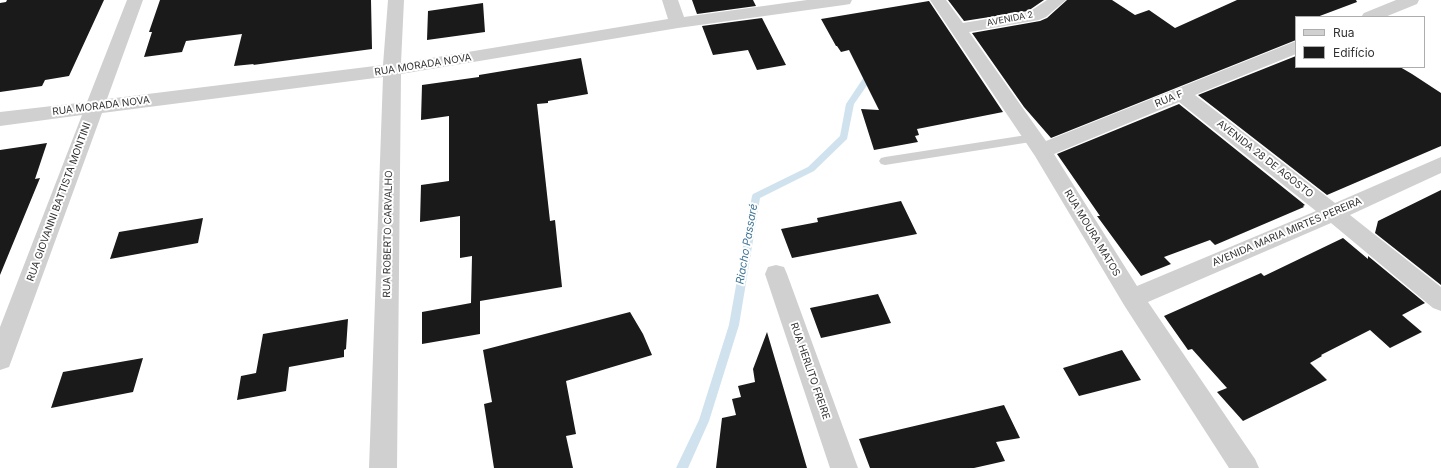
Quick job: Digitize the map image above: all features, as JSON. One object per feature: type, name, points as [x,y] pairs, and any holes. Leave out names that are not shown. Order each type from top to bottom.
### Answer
[{"type":"street","name":"RUA GIOVANNI BATTISTA MONTINI","points":[[0,359],[135,0]]},
{"type":"street","name":"RUA ROBERTO CARVALHO","points":[[383,468],[392,70],[396,0]]},
{"type":"street","points":[[670,0],[678,23]]},
{"type":"street","name":"RUA MORADA NOVA","points":[[0,119],[392,70],[678,23],[844,0]]},
{"type":"street","name":"RUA MOURA MATOS","points":[[938,0],[1038,145],[1132,298],[1245,468]]},
{"type":"street","name":"AVENIDA 2","points":[[958,29],[1033,16],[1040,13],[1058,0]]},
{"type":"street","points":[[1372,16],[1411,0]]},
{"type":"street","name":"RUA F","points":[[1038,145],[1181,94],[1295,47]]},
{"type":"street","name":"AVENIDA 28 DE AGOSTO","points":[[1181,94],[1333,213],[1441,301]]},
{"type":"street","name":"AVENIDA MARIA MIRTES PEREIRA","points":[[1132,298],[1333,213],[1441,164]]},
{"type":"street","name":"RUA HERLITO FREIRE","points":[[776,274],[844,468]]},
{"type":"lane","points":[[885,161],[1038,145]]},
{"type":"building","points":[[7,0],[104,0],[69,76],[45,80],[42,86],[0,92],[0,3],[6,2]]},
{"type":"building","points":[[160,0],[371,0],[372,49],[253,65],[254,64],[234,66],[242,34],[186,41],[182,52],[144,57],[152,32],[149,32]]},
{"type":"building","points":[[692,0],[753,0],[756,6],[697,14]]},
{"type":"building","points":[[948,0],[1044,0],[1028,11],[964,21]]},
{"type":"building","points":[[1067,0],[1112,0],[1135,15],[1149,10],[1175,28],[1237,0],[1356,0],[1357,2],[1320,16],[1295,16],[1295,40],[1051,138],[1024,107],[972,33],[1040,21],[1047,18]]},
{"type":"building","points":[[929,1],[1003,112],[917,129],[919,135],[915,136],[918,142],[874,150],[861,109],[879,110],[849,50],[841,52],[821,19]]},
{"type":"building","points":[[483,3],[485,32],[427,40],[428,11]]},
{"type":"building","points":[[762,18],[786,65],[757,70],[748,50],[713,55],[702,26]]},
{"type":"building","points":[[1295,56],[1295,68],[1402,68],[1441,93],[1441,146],[1327,195],[1198,95]]},
{"type":"building","points":[[581,58],[588,94],[537,104],[550,221],[555,220],[562,287],[480,301],[480,334],[422,344],[422,312],[471,303],[472,256],[460,258],[460,216],[420,222],[421,185],[449,181],[449,116],[421,120],[422,85],[479,77],[479,75]]},
{"type":"building","points":[[1179,104],[1305,205],[1303,206],[1304,207],[1215,245],[1210,240],[1164,257],[1171,264],[1141,276],[1097,216],[1100,216],[1057,154]]},
{"type":"building","points":[[47,143],[35,179],[40,178],[0,275],[0,150]]},
{"type":"building","points":[[1441,190],[1441,285],[1375,233],[1378,221]]},
{"type":"building","points":[[901,201],[917,234],[792,258],[781,229],[818,222],[817,218]]},
{"type":"building","points":[[203,218],[198,243],[110,259],[119,232]]},
{"type":"building","points":[[1343,238],[1368,259],[1368,256],[1425,303],[1402,315],[1422,332],[1390,348],[1370,330],[1321,355],[1322,356],[1310,363],[1327,380],[1243,421],[1217,392],[1227,388],[1192,349],[1188,350],[1164,316],[1261,273],[1264,276]]},
{"type":"building","points":[[878,294],[891,323],[821,338],[810,308]]},
{"type":"building","points":[[630,312],[643,334],[652,355],[566,381],[576,434],[566,436],[573,468],[494,468],[484,404],[492,402],[483,350]]},
{"type":"building","points":[[348,319],[344,357],[289,367],[286,391],[237,400],[241,376],[256,373],[263,334]]},
{"type":"building","points":[[767,332],[807,468],[716,468],[722,418],[736,415],[732,399],[741,397],[738,386],[755,382],[753,369]]},
{"type":"building","points":[[1122,350],[1141,380],[1079,396],[1063,368]]},
{"type":"building","points":[[143,358],[133,392],[51,408],[63,372]]},
{"type":"building","points":[[1004,405],[1020,438],[996,442],[1005,461],[974,468],[870,468],[859,439]]},
{"type":"waterway","name":"Riacho Passaré","points":[[682,468],[704,421],[734,325],[756,196],[811,169],[844,137],[850,104],[867,79],[875,76]]}]
